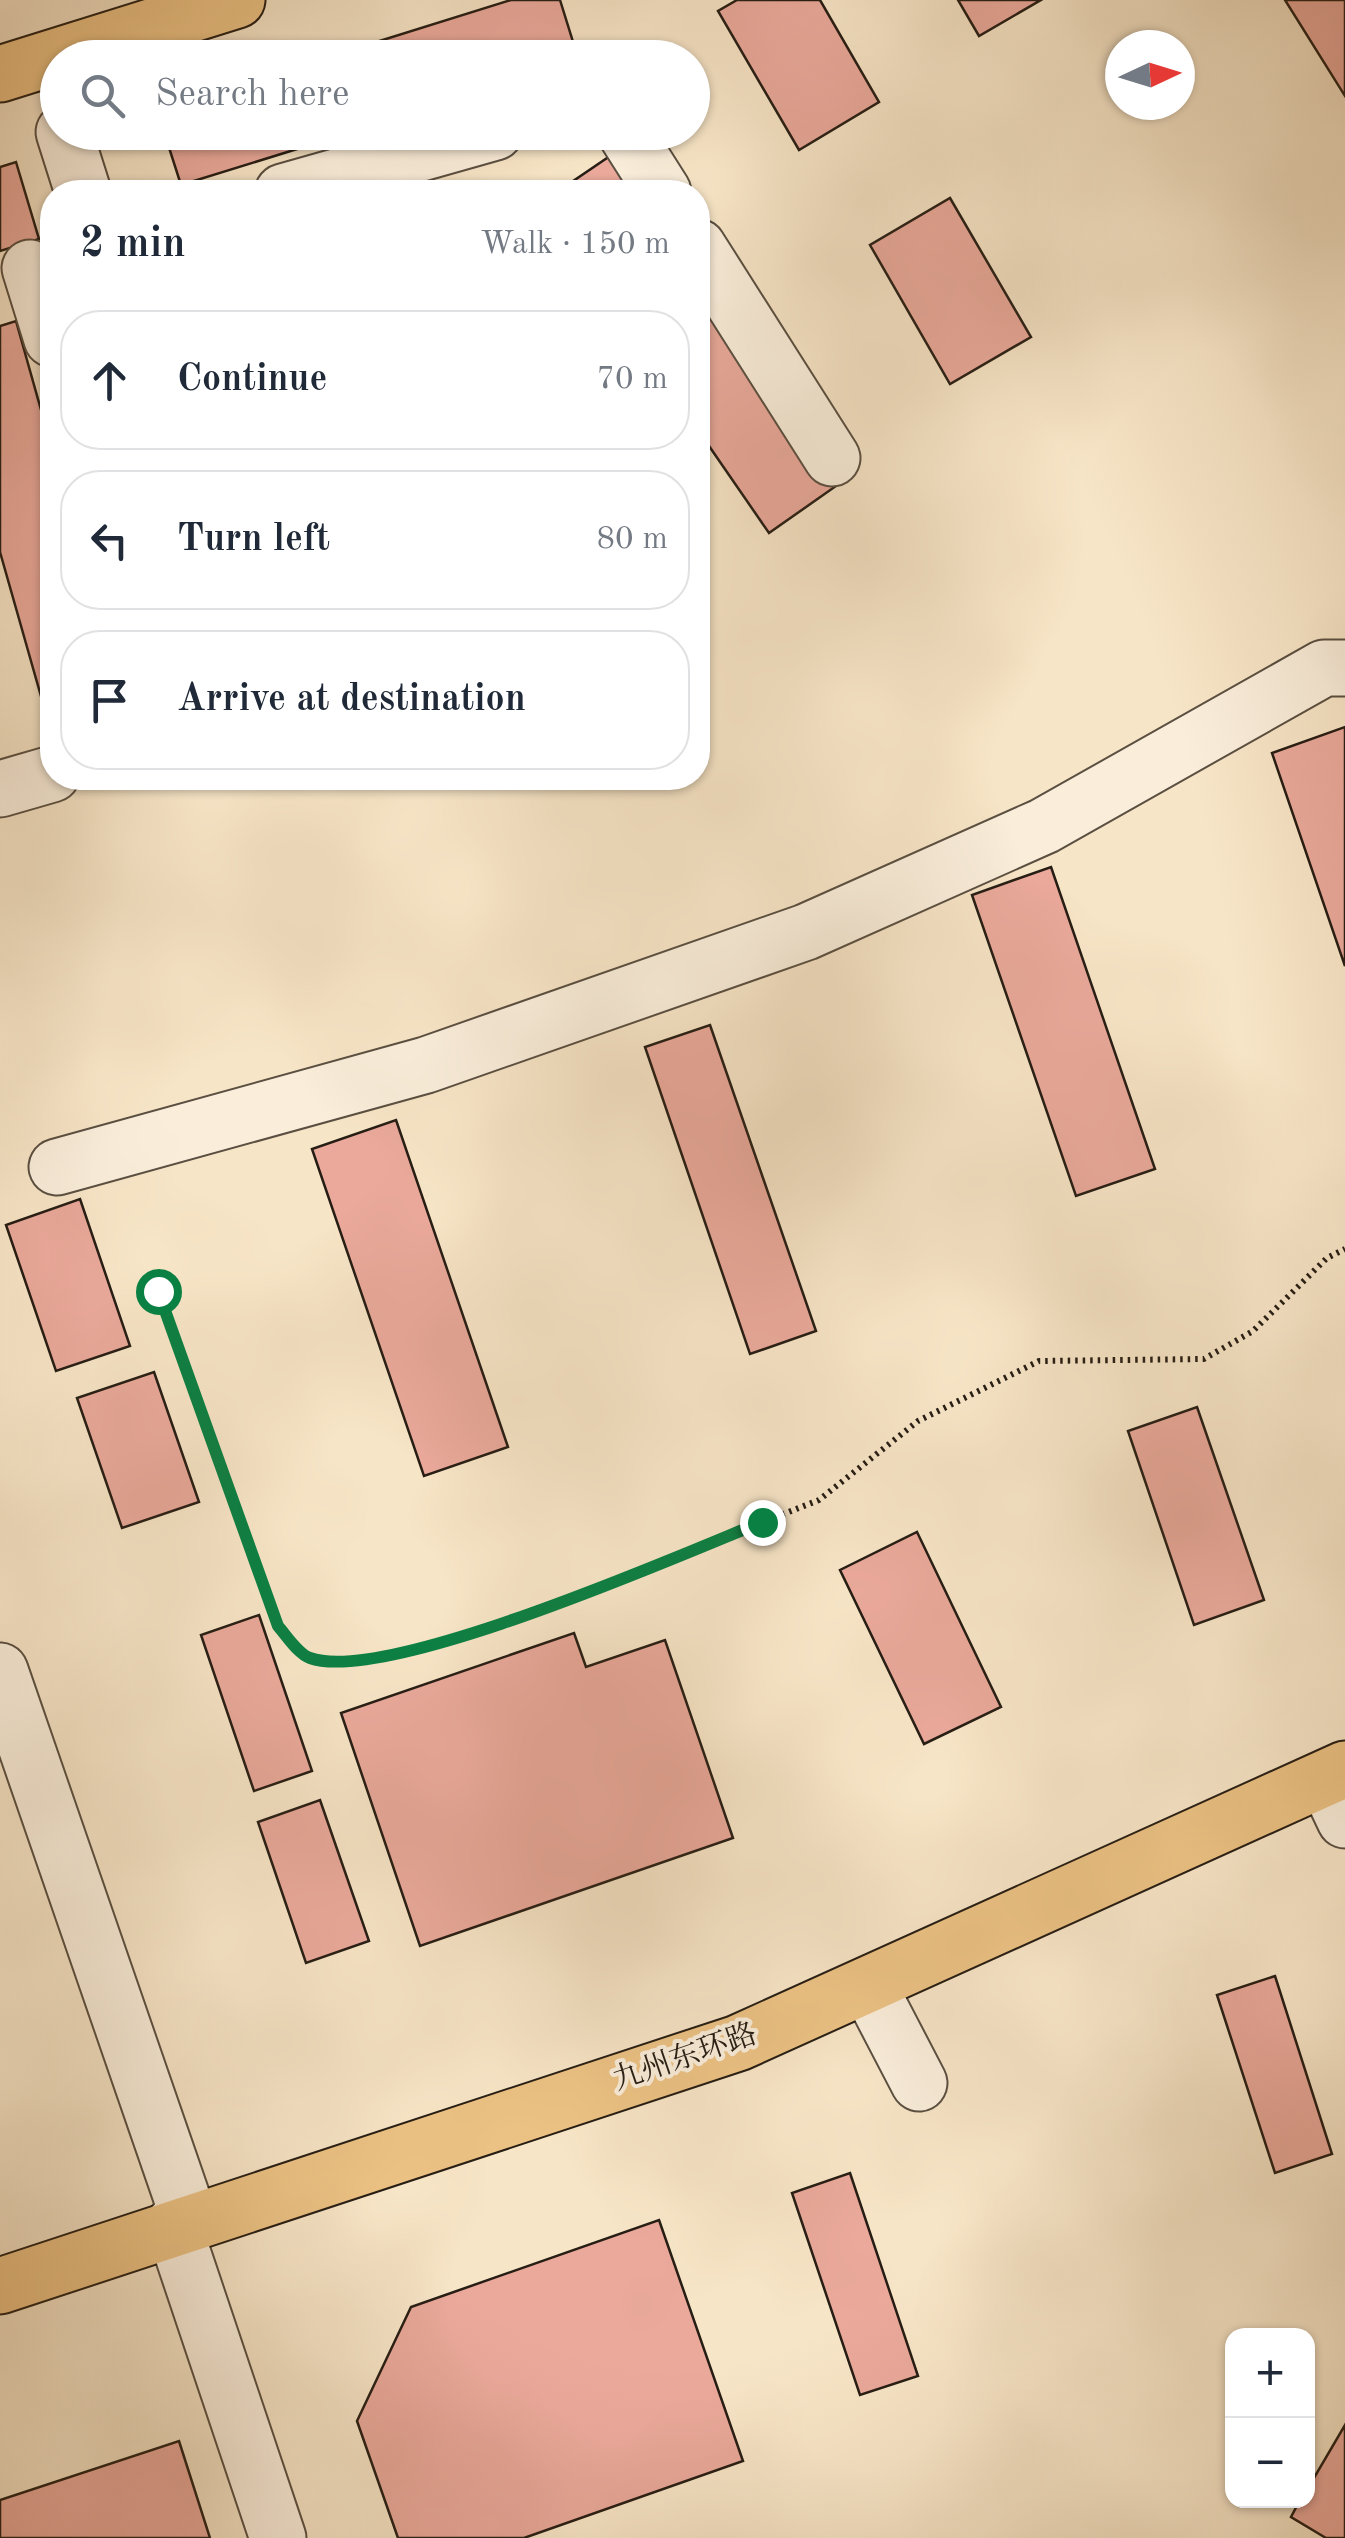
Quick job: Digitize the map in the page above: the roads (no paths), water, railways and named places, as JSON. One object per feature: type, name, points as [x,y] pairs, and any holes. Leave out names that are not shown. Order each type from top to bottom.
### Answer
[{"type":"main road","points":[[41,40],[110,0]]},
{"type":"main road","points":[[78,40],[237,0]]},
{"type":"main road","points":[[14,56],[40,41]]},
{"type":"main road","points":[[14,56],[40,49]]},
{"type":"main road","name":"九州东环路","points":[[0,2286],[738,2042],[1339,1790]]},
{"type":"street","points":[[14,56],[40,89]]},
{"type":"street","points":[[70,150],[79,180]]},
{"type":"street","points":[[325,180],[431,150]]},
{"type":"street","points":[[636,150],[655,180]]},
{"type":"street","points":[[710,266],[832,458]]},
{"type":"street","points":[[28,269],[40,304]]},
{"type":"street","points":[[57,1167],[426,1065],[806,932],[1044,826],[1324,668],[1345,668]]},
{"type":"street","points":[[0,789],[40,777]]},
{"type":"street","points":[[0,1671],[182,2223],[278,2538]]},
{"type":"street","points":[[868,1985],[919,2083]]}]
